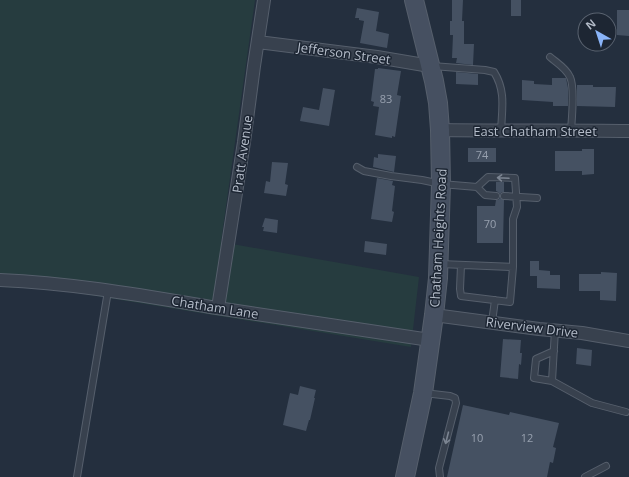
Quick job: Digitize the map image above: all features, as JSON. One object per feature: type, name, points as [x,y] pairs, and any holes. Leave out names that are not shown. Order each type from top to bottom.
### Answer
[{"type":"main road","name":"Chatham Heights Road","points":[[405,477],[423,393],[434,314],[439,264],[441,184],[438,103],[414,0]]},
{"type":"street","name":"Pratt Avenue","points":[[218,308],[264,0]]},
{"type":"street","name":"Jefferson Street","points":[[258,42],[377,57],[430,66]]},
{"type":"street","name":"East Chatham Street","points":[[440,130],[629,131]]},
{"type":"street","name":"Chatham Lane","points":[[0,280],[43,282],[108,291],[430,340]]},
{"type":"street","name":"Riverview Drive","points":[[434,314],[582,333],[629,341]]},
{"type":"lane","points":[[550,57],[565,70],[573,85],[571,130]]},
{"type":"lane","points":[[430,66],[494,72],[502,89],[501,130]]},
{"type":"lane","points":[[357,167],[364,171],[391,176],[441,184],[477,187],[485,195],[496,196]]},
{"type":"lane","points":[[461,265],[461,296],[510,302],[513,267],[513,219],[517,207],[515,178],[488,177],[477,187]]},
{"type":"lane","points":[[504,196],[537,198]]},
{"type":"lane","points":[[439,264],[513,267]]},
{"type":"lane","points":[[77,477],[108,291]]},
{"type":"lane","points":[[492,322],[495,300]]},
{"type":"lane","points":[[552,381],[555,330]]},
{"type":"lane","points":[[554,351],[536,359],[534,378],[552,381],[592,403],[626,412]]},
{"type":"lane","points":[[423,393],[450,396],[455,398],[456,402],[439,468],[440,477]]},
{"type":"lane","points":[[585,477],[606,466]]},
{"type":"green space","points":[[0,0],[255,0],[221,242],[419,277],[411,347],[53,289],[0,287]]},
{"type":"building","points":[[452,0],[463,0],[462,21],[464,21],[464,44],[474,44],[473,65],[456,63],[457,58],[452,58],[453,35],[450,35],[450,21],[452,21]]},
{"type":"building","points":[[511,0],[521,0],[521,16],[511,16]]},
{"type":"building","points":[[357,8],[379,12],[376,31],[389,34],[387,48],[360,43],[364,21],[359,20],[359,18],[355,18]]},
{"type":"building","points":[[617,10],[629,10],[629,36],[617,35]]},
{"type":"building","points":[[378,68],[401,71],[397,95],[401,96],[395,137],[392,136],[392,138],[375,135],[379,107],[373,106],[374,102],[371,101],[375,69]]},
{"type":"building","points":[[456,72],[478,74],[478,85],[456,84]]},
{"type":"building","points":[[552,78],[566,78],[568,88],[568,106],[553,106],[553,102],[522,100],[522,80],[534,81],[534,84],[552,85]]},
{"type":"building","points":[[577,85],[616,87],[615,107],[577,106]]},
{"type":"building","points":[[323,88],[335,90],[329,126],[300,121],[303,107],[319,110]]},
{"type":"building","points":[[468,148],[496,148],[496,162],[468,162]]},
{"type":"building","points":[[582,149],[594,149],[594,174],[582,175],[582,171],[555,171],[555,151],[582,151]]},
{"type":"building","points":[[378,154],[396,156],[394,172],[373,167],[374,157],[378,158]]},
{"type":"building","points":[[272,162],[288,163],[285,184],[288,185],[286,196],[264,193],[266,181],[270,182]]},
{"type":"building","points":[[377,178],[393,181],[392,185],[395,186],[392,222],[371,219]]},
{"type":"building","points":[[496,182],[504,182],[504,192],[500,194],[496,191]]},
{"type":"building","points":[[500,198],[504,200],[503,243],[477,243],[477,206],[495,206],[496,200]]},
{"type":"building","points":[[265,218],[278,220],[277,233],[263,231],[264,227],[262,227]]},
{"type":"building","points":[[365,241],[387,244],[386,255],[364,252]]},
{"type":"building","points":[[530,261],[539,261],[539,270],[550,271],[550,275],[560,275],[560,289],[537,288],[537,276],[530,276]]},
{"type":"building","points":[[601,272],[617,273],[616,301],[600,300],[600,291],[579,291],[579,274],[601,274]]},
{"type":"building","points":[[503,339],[521,340],[520,353],[522,353],[521,365],[519,364],[518,379],[500,377]]},
{"type":"building","points":[[577,348],[592,350],[591,366],[576,364]]},
{"type":"building","points":[[300,386],[316,390],[310,420],[306,431],[283,425],[290,393],[298,395]]},
{"type":"building","points":[[463,405],[509,415],[510,412],[559,423],[553,447],[556,448],[553,463],[550,462],[547,477],[447,477]]}]
